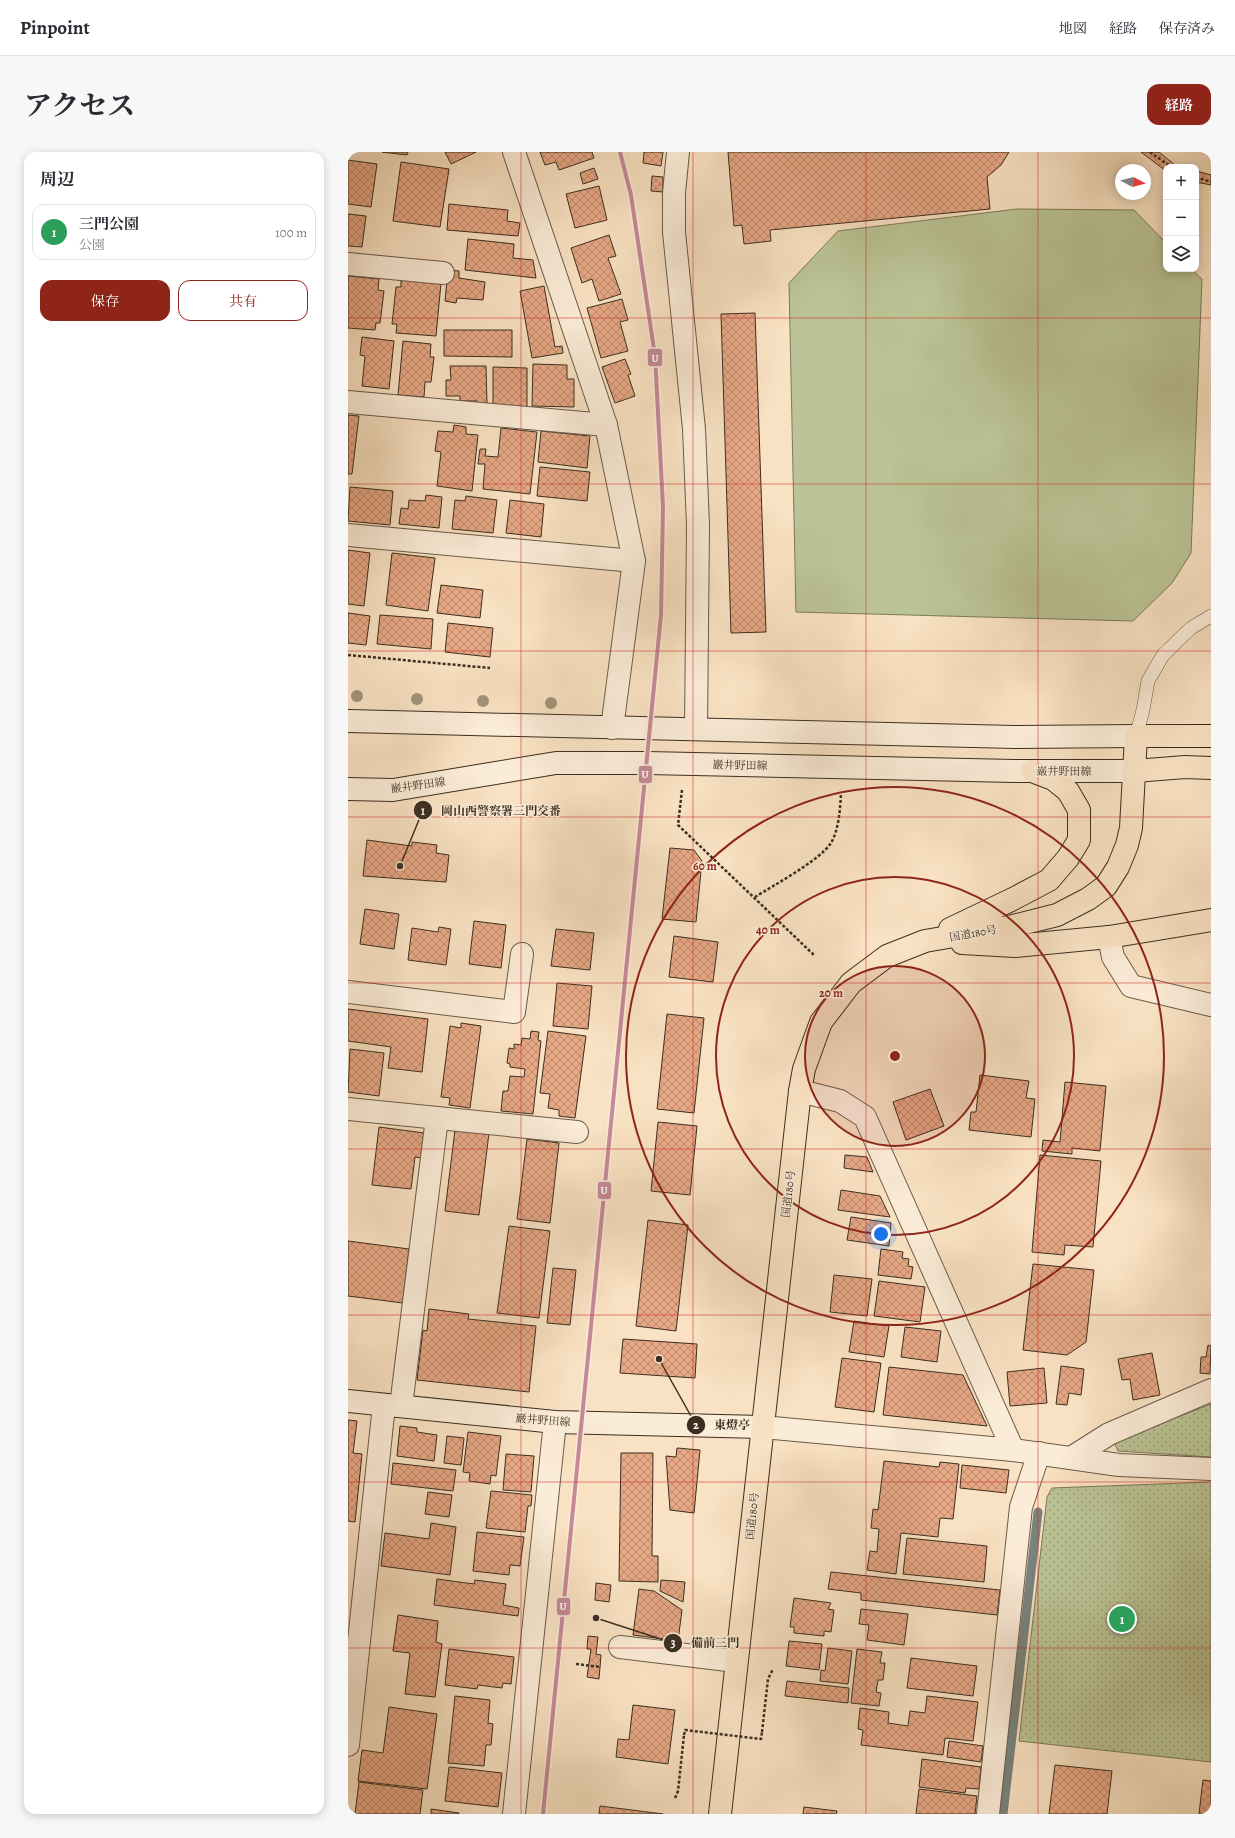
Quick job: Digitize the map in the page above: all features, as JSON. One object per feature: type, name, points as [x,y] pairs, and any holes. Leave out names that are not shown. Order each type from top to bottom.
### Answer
[{"type":"highway","points":[[1136,736],[1211,736]]},
{"type":"highway","name":"国道180号","points":[[720,1814],[800,1091],[804,1069],[821,1022],[851,984],[887,956],[925,941],[1013,926],[1058,915],[1088,899],[1106,886],[1118,867],[1127,845],[1131,828],[1136,736]]},
{"type":"highway","points":[[1135,771],[1185,767],[1211,768]]},
{"type":"highway","points":[[925,941],[1049,880],[1068,858],[1079,840],[1079,810],[1068,790],[1053,779],[1032,771]]},
{"type":"highway","points":[[925,941],[1014,946],[1109,937],[1211,920]]},
{"type":"street","points":[[514,152],[606,425],[634,561],[612,728]]},
{"type":"street","points":[[678,152],[674,193],[674,232],[694,429],[698,525],[696,728]]},
{"type":"street","points":[[348,264],[443,273]]},
{"type":"street","points":[[348,402],[606,425]]},
{"type":"street","points":[[348,535],[634,561]]},
{"type":"street","points":[[348,721],[612,728],[696,728],[1015,737],[1136,736]]},
{"type":"street","name":"巌井野田線","points":[[348,789],[393,790],[556,763],[646,763],[1032,771],[1135,771]]},
{"type":"street","points":[[1109,937],[1113,957],[1131,986],[1211,1006]]},
{"type":"street","points":[[348,992],[514,1012],[522,954]]},
{"type":"street","points":[[800,1091],[840,1101],[865,1117],[1013,1450]]},
{"type":"street","points":[[348,1109],[577,1132]]},
{"type":"street","points":[[348,1745],[393,1406],[437,1118]]},
{"type":"street","points":[[1071,1458],[1109,1434],[1211,1390]]},
{"type":"street","name":"巌井野田線","points":[[348,1401],[555,1422],[762,1427],[1013,1450],[1119,1465],[1211,1469]]},
{"type":"street","points":[[514,1814],[555,1422]]},
{"type":"street","points":[[988,1814],[1021,1508],[1039,1453]]},
{"type":"street","points":[[620,1647],[736,1661]]},
{"type":"lane","points":[[1136,736],[1143,710],[1148,681],[1163,655],[1191,628],[1211,616]]},
{"type":"path","points":[[1150,152],[1167,164]]},
{"type":"path","points":[[1199,178],[1211,182]]},
{"type":"path","points":[[348,655],[490,668]]},
{"type":"path","points":[[682,786],[678,825],[815,956]]},
{"type":"path","points":[[755,897],[811,861],[830,843],[839,819],[842,791]]},
{"type":"path","points":[[576,1664],[604,1668]]},
{"type":"path","points":[[675,1798],[678,1791],[685,1730],[762,1739],[768,1679],[773,1669]]},
{"type":"green space","points":[[1017,209],[1134,210],[1163,240],[1163,272],[1194,272],[1202,279],[1191,553],[1172,583],[1133,621],[796,612],[789,283],[838,231]]},
{"type":"green space","points":[[1211,1404],[1211,1457],[1118,1451],[1114,1442]]},
{"type":"green space","points":[[1211,1482],[1211,1762],[1019,1741],[1047,1497],[1052,1488]]},
{"type":"building","points":[[382,152],[408,152],[407,155]]},
{"type":"building","points":[[445,152],[476,152],[451,164]]},
{"type":"building","points":[[540,152],[592,152],[594,158],[559,170],[556,162],[545,165]]},
{"type":"building","points":[[644,152],[663,152],[661,166],[643,163]]},
{"type":"building","points":[[728,152],[1009,152],[1001,165],[987,177],[990,209],[770,230],[771,241],[744,244],[742,225],[734,226]]},
{"type":"building","points":[[1141,152],[1159,152],[1174,164],[1163,164],[1163,169]]},
{"type":"building","points":[[348,160],[377,164],[371,207],[348,204]]},
{"type":"building","points":[[401,162],[449,169],[440,227],[393,221]]},
{"type":"building","points":[[594,168],[598,179],[583,184],[580,173]]},
{"type":"building","points":[[1199,172],[1211,175],[1211,185],[1199,183]]},
{"type":"building","points":[[652,176],[663,177],[663,192],[651,191]]},
{"type":"building","points":[[599,186],[607,220],[575,228],[566,194]]},
{"type":"building","points":[[449,204],[508,210],[507,221],[520,223],[518,236],[447,230]]},
{"type":"building","points":[[348,214],[366,216],[362,247],[348,246]]},
{"type":"building","points":[[609,235],[616,256],[608,258],[621,294],[599,301],[592,279],[582,283],[571,248]]},
{"type":"building","points":[[468,239],[514,244],[513,258],[533,260],[536,278],[465,270]]},
{"type":"building","points":[[448,270],[459,271],[459,278],[485,282],[483,300],[457,298],[456,303],[445,301]]},
{"type":"building","points":[[348,276],[379,279],[378,290],[384,291],[380,323],[376,323],[375,330],[348,328]]},
{"type":"building","points":[[401,279],[441,283],[436,336],[396,333],[397,324],[392,324],[396,287],[401,287]]},
{"type":"building","points":[[544,286],[555,347],[562,346],[563,353],[532,358],[520,291]]},
{"type":"building","points":[[622,299],[628,320],[620,322],[628,351],[601,358],[587,308]]},
{"type":"building","points":[[755,313],[766,632],[731,633],[721,314]]},
{"type":"building","points":[[444,330],[512,330],[512,357],[444,356]]},
{"type":"building","points":[[362,337],[394,341],[389,389],[362,386],[365,356],[360,355]]},
{"type":"building","points":[[403,341],[431,344],[430,357],[434,357],[431,382],[425,382],[424,397],[398,395]]},
{"type":"building","points":[[625,359],[631,374],[628,375],[635,396],[615,403],[602,367]]},
{"type":"building","points":[[533,364],[567,365],[567,379],[574,379],[574,407],[532,406]]},
{"type":"building","points":[[450,366],[486,366],[487,404],[477,404],[477,401],[460,401],[460,396],[446,396],[446,380],[451,380]]},
{"type":"building","points":[[493,367],[527,368],[527,408],[493,408]]},
{"type":"building","points":[[348,415],[359,416],[352,474],[348,474]]},
{"type":"building","points":[[454,425],[466,427],[466,434],[478,435],[472,491],[437,486],[441,452],[435,451],[438,431],[453,432]]},
{"type":"building","points":[[501,428],[537,432],[530,494],[483,489],[485,464],[478,464],[480,449],[486,449],[485,456],[498,457]]},
{"type":"building","points":[[541,431],[590,436],[587,468],[538,462]]},
{"type":"building","points":[[540,467],[590,472],[587,501],[537,496]]},
{"type":"building","points":[[350,487],[393,491],[390,525],[348,521]]},
{"type":"building","points":[[426,495],[442,497],[439,528],[399,524],[401,508],[408,509],[409,500],[425,501]]},
{"type":"building","points":[[466,496],[497,500],[493,533],[452,529],[455,500],[465,501]]},
{"type":"building","points":[[510,500],[544,504],[541,537],[506,533]]},
{"type":"building","points":[[348,550],[370,553],[364,606],[348,604]]},
{"type":"building","points":[[392,553],[435,558],[428,611],[386,605]]},
{"type":"building","points":[[441,585],[483,590],[480,618],[437,613]]},
{"type":"building","points":[[348,613],[370,616],[366,645],[348,643]]},
{"type":"building","points":[[380,615],[433,619],[431,649],[377,644]]},
{"type":"building","points":[[448,623],[493,628],[490,657],[445,652]]},
{"type":"building","points":[[367,840],[412,846],[412,842],[437,845],[436,853],[449,855],[446,882],[363,876]]},
{"type":"building","points":[[670,848],[694,850],[702,861],[696,922],[662,919]]},
{"type":"building","points":[[365,909],[399,914],[394,949],[360,944]]},
{"type":"building","points":[[474,921],[506,925],[501,968],[469,964]]},
{"type":"building","points":[[439,927],[451,929],[446,965],[408,960],[412,928],[438,932]]},
{"type":"building","points":[[556,929],[594,933],[590,970],[551,966]]},
{"type":"building","points":[[674,936],[718,942],[713,982],[669,977]]},
{"type":"building","points":[[557,983],[592,986],[588,1029],[553,1026]]},
{"type":"building","points":[[348,1009],[428,1019],[422,1072],[388,1068],[391,1047],[348,1041]]},
{"type":"building","points":[[667,1014],[704,1018],[694,1113],[657,1109]]},
{"type":"building","points":[[461,1023],[481,1026],[470,1108],[449,1105],[450,1098],[441,1097],[450,1026],[461,1028]]},
{"type":"building","points":[[531,1031],[539,1032],[538,1040],[541,1041],[533,1114],[501,1111],[503,1091],[508,1091],[510,1076],[524,1077],[525,1069],[510,1067],[510,1064],[507,1063],[509,1048],[514,1049],[514,1044],[521,1045],[522,1038],[530,1039]]},
{"type":"building","points":[[548,1031],[586,1036],[575,1118],[559,1116],[559,1110],[548,1108],[550,1094],[540,1093]]},
{"type":"building","points":[[350,1049],[384,1053],[379,1096],[348,1092]]},
{"type":"building","points":[[980,1075],[1029,1081],[1026,1098],[1035,1099],[1031,1137],[969,1130],[971,1112],[976,1112]]},
{"type":"building","points":[[1065,1082],[1106,1086],[1100,1151],[1072,1148],[1072,1154],[1042,1151],[1043,1140],[1060,1142]]},
{"type":"building","points":[[930,1089],[944,1126],[906,1140],[893,1102]]},
{"type":"building","points":[[658,1122],[697,1126],[690,1195],[651,1191]]},
{"type":"building","points":[[379,1127],[424,1133],[421,1158],[415,1157],[411,1189],[372,1185]]},
{"type":"building","points":[[455,1130],[489,1133],[479,1215],[445,1211]]},
{"type":"building","points":[[527,1139],[559,1143],[550,1223],[517,1219]]},
{"type":"building","points":[[845,1155],[867,1157],[873,1172],[844,1168]]},
{"type":"building","points":[[1040,1155],[1101,1161],[1093,1247],[1065,1245],[1064,1255],[1032,1252]]},
{"type":"building","points":[[841,1190],[880,1196],[890,1217],[838,1210]]},
{"type":"building","points":[[851,1217],[891,1223],[889,1246],[847,1240]]},
{"type":"building","points":[[648,1220],[688,1225],[676,1331],[636,1326]]},
{"type":"building","points":[[509,1226],[550,1231],[539,1318],[497,1313]]},
{"type":"building","points":[[348,1241],[409,1249],[403,1303],[348,1296]]},
{"type":"building","points":[[881,1249],[903,1252],[902,1258],[909,1259],[908,1266],[913,1267],[911,1279],[878,1275]]},
{"type":"building","points":[[1033,1264],[1094,1270],[1086,1342],[1067,1355],[1023,1350]]},
{"type":"building","points":[[553,1268],[576,1270],[570,1325],[547,1323]]},
{"type":"building","points":[[834,1275],[872,1279],[867,1316],[830,1312]]},
{"type":"building","points":[[879,1281],[925,1287],[920,1322],[874,1316]]},
{"type":"building","points":[[429,1309],[469,1314],[468,1319],[536,1326],[529,1392],[417,1380],[423,1330],[427,1331]]},
{"type":"building","points":[[854,1321],[889,1326],[884,1357],[849,1352]]},
{"type":"building","points":[[905,1327],[941,1331],[937,1362],[901,1357]]},
{"type":"building","points":[[623,1339],[697,1344],[695,1378],[620,1373]]},
{"type":"building","points":[[1208,1345],[1211,1346],[1210,1374],[1200,1373],[1201,1357],[1206,1357]]},
{"type":"building","points":[[1152,1353],[1160,1395],[1133,1400],[1130,1379],[1122,1380],[1118,1359]]},
{"type":"building","points":[[842,1358],[881,1363],[874,1412],[835,1407]]},
{"type":"building","points":[[1061,1366],[1084,1369],[1081,1395],[1069,1393],[1067,1405],[1056,1404]]},
{"type":"building","points":[[889,1367],[963,1375],[987,1426],[883,1415]]},
{"type":"building","points":[[1044,1368],[1047,1403],[1010,1406],[1007,1372]]},
{"type":"building","points":[[348,1420],[357,1421],[353,1453],[362,1454],[355,1522],[348,1521]]},
{"type":"building","points":[[400,1426],[417,1428],[417,1432],[437,1435],[434,1461],[397,1456]]},
{"type":"building","points":[[468,1432],[501,1436],[496,1476],[491,1475],[490,1484],[469,1481],[470,1473],[463,1472]]},
{"type":"building","points":[[447,1436],[464,1438],[461,1465],[444,1463]]},
{"type":"building","points":[[677,1448],[700,1450],[694,1513],[670,1510],[666,1456],[676,1457]]},
{"type":"building","points":[[621,1453],[653,1453],[652,1556],[658,1556],[658,1582],[619,1581]]},
{"type":"building","points":[[506,1454],[534,1456],[531,1492],[503,1490]]},
{"type":"building","points":[[884,1461],[939,1467],[940,1462],[959,1464],[953,1519],[940,1518],[938,1537],[901,1533],[896,1574],[867,1570],[870,1551],[877,1552],[879,1529],[871,1528],[873,1509],[878,1510]]},
{"type":"building","points":[[393,1463],[456,1470],[453,1491],[391,1484]]},
{"type":"building","points":[[962,1465],[1009,1470],[1006,1493],[960,1488]]},
{"type":"building","points":[[491,1491],[532,1495],[531,1506],[528,1506],[525,1532],[486,1528]]},
{"type":"building","points":[[428,1492],[452,1495],[449,1517],[425,1514]]},
{"type":"building","points":[[431,1523],[456,1527],[450,1575],[381,1566],[385,1533],[429,1539]]},
{"type":"building","points":[[477,1532],[524,1537],[520,1566],[510,1565],[509,1575],[473,1571]]},
{"type":"building","points":[[907,1538],[987,1546],[984,1582],[903,1574]]},
{"type":"building","points":[[831,1572],[1000,1590],[997,1615],[861,1600],[861,1593],[828,1589]]},
{"type":"building","points":[[437,1579],[474,1584],[475,1580],[506,1584],[503,1605],[519,1608],[518,1616],[434,1605]]},
{"type":"building","points":[[661,1580],[685,1582],[683,1602],[660,1591]]},
{"type":"building","points":[[596,1583],[611,1585],[609,1602],[595,1600]]},
{"type":"building","points":[[639,1589],[654,1591],[682,1610],[678,1641],[633,1635]]},
{"type":"building","points":[[794,1598],[831,1603],[828,1609],[834,1610],[831,1632],[824,1631],[824,1636],[794,1633],[794,1627],[790,1627]]},
{"type":"building","points":[[861,1609],[908,1614],[904,1645],[867,1640],[869,1625],[859,1624]]},
{"type":"building","points":[[398,1615],[438,1621],[436,1642],[442,1644],[435,1697],[405,1694],[410,1653],[393,1651]]},
{"type":"building","points":[[588,1636],[598,1637],[596,1654],[601,1655],[599,1679],[587,1677],[591,1649],[587,1649]]},
{"type":"building","points":[[789,1641],[822,1644],[819,1670],[786,1666]]},
{"type":"building","points":[[828,1648],[852,1651],[848,1684],[820,1681],[821,1670],[825,1671]]},
{"type":"building","points":[[449,1649],[514,1657],[511,1684],[503,1683],[502,1688],[478,1685],[477,1689],[445,1685]]},
{"type":"building","points":[[857,1649],[882,1652],[880,1663],[885,1663],[883,1680],[878,1680],[876,1692],[881,1693],[879,1706],[851,1703]]},
{"type":"building","points":[[911,1658],[977,1666],[973,1696],[907,1688]]},
{"type":"building","points":[[787,1681],[849,1688],[848,1703],[785,1696]]},
{"type":"building","points":[[455,1696],[490,1700],[488,1723],[493,1724],[491,1745],[486,1745],[484,1766],[448,1763]]},
{"type":"building","points":[[927,1696],[978,1702],[973,1741],[945,1738],[943,1755],[861,1745],[863,1730],[858,1729],[860,1708],[889,1712],[888,1723],[908,1726],[910,1711],[925,1713]]},
{"type":"building","points":[[633,1705],[675,1710],[668,1764],[616,1757],[618,1739],[629,1740]]},
{"type":"building","points":[[389,1707],[437,1714],[427,1789],[358,1781],[362,1750],[383,1753]]},
{"type":"building","points":[[949,1741],[983,1746],[981,1762],[947,1757]]},
{"type":"building","points":[[922,1759],[981,1767],[979,1789],[966,1788],[965,1793],[919,1787]]},
{"type":"building","points":[[1055,1765],[1112,1771],[1107,1814],[1049,1814]]},
{"type":"building","points":[[449,1767],[502,1773],[498,1807],[445,1801]]},
{"type":"building","points":[[1203,1780],[1211,1781],[1211,1814],[1199,1814]]},
{"type":"building","points":[[359,1782],[423,1790],[420,1814],[355,1814]]},
{"type":"building","points":[[919,1789],[977,1796],[975,1814],[916,1814]]},
{"type":"building","points":[[600,1806],[663,1814],[599,1814]]},
{"type":"building","points":[[804,1807],[837,1811],[836,1814],[803,1814]]},
{"type":"building","points":[[431,1809],[459,1813],[459,1814],[431,1814]]},
{"type":"waterway","points":[[1003,1814],[1038,1512]]},
{"type":"transit line","name":"U","points":[[543,1814],[661,615],[663,507],[655,356],[631,195],[620,152]]},
{"type":"place","name":"岡山西警察署三門交番","points":[[400,866]]},
{"type":"place","name":"東燈亭","points":[[659,1359]]},
{"type":"place","name":"備前三門","points":[[596,1618]]},
{"type":"place","name":"三門公園","points":[[1122,1619]]}]
